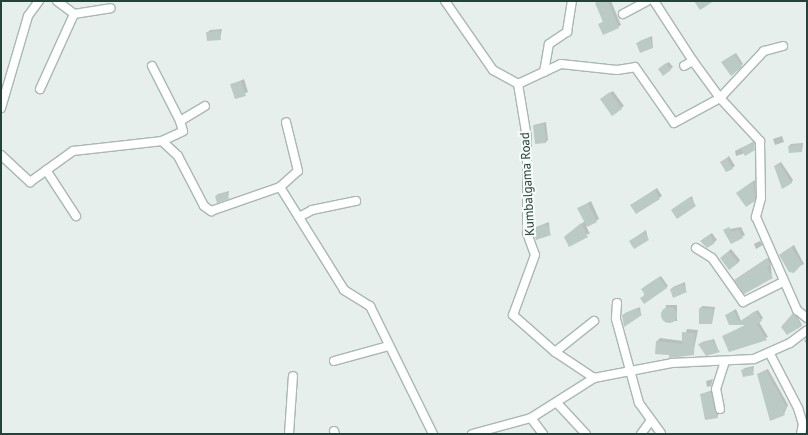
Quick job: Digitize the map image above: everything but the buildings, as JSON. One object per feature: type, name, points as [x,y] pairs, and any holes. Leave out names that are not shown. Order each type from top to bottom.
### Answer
[{"type":"street","points":[[1,108],[28,16],[39,1]]},
{"type":"street","points":[[57,1],[74,14],[111,8]]},
{"type":"street","points":[[445,1],[493,70],[518,84],[561,64],[617,70],[635,67],[674,123],[720,98],[764,51],[783,46]]},
{"type":"street","points":[[544,72],[549,44],[567,32],[572,1]]},
{"type":"street","points":[[623,14],[647,1]]},
{"type":"street","points":[[654,1],[693,61],[720,98],[760,140],[761,198],[756,217],[783,282],[797,310],[807,318]]},
{"type":"street","points":[[40,89],[74,14]]},
{"type":"street","points":[[684,66],[693,61]]},
{"type":"street","points":[[1,155],[30,182],[73,151],[162,141],[182,131],[180,121],[152,66]]},
{"type":"street","name":"Kumbalgama Road","points":[[518,84],[527,138],[527,233],[535,255],[513,315],[555,352],[594,378]]},
{"type":"street","points":[[180,121],[205,106]]},
{"type":"street","points":[[162,141],[178,156],[204,206],[211,211],[280,187],[298,171],[286,122]]},
{"type":"street","points":[[46,170],[76,216]]},
{"type":"street","points":[[280,187],[344,290],[370,306],[433,434]]},
{"type":"street","points":[[299,217],[312,210],[356,201]]},
{"type":"street","points":[[696,248],[712,258],[743,302],[783,282]]},
{"type":"street","points":[[617,303],[616,319],[628,369],[639,403],[661,433]]},
{"type":"street","points":[[555,352],[594,321]]},
{"type":"street","points":[[472,434],[531,418],[557,403],[594,378],[628,369],[672,363],[725,362],[770,354],[807,330]]},
{"type":"street","points":[[334,361],[389,346]]},
{"type":"street","points":[[770,354],[798,408],[803,424],[801,434]]},
{"type":"street","points":[[720,409],[716,389],[725,362]]},
{"type":"street","points":[[289,434],[293,376]]},
{"type":"street","points":[[557,403],[586,434]]},
{"type":"street","points":[[531,418],[543,434]]},
{"type":"street","points":[[641,434],[651,420]]}]
